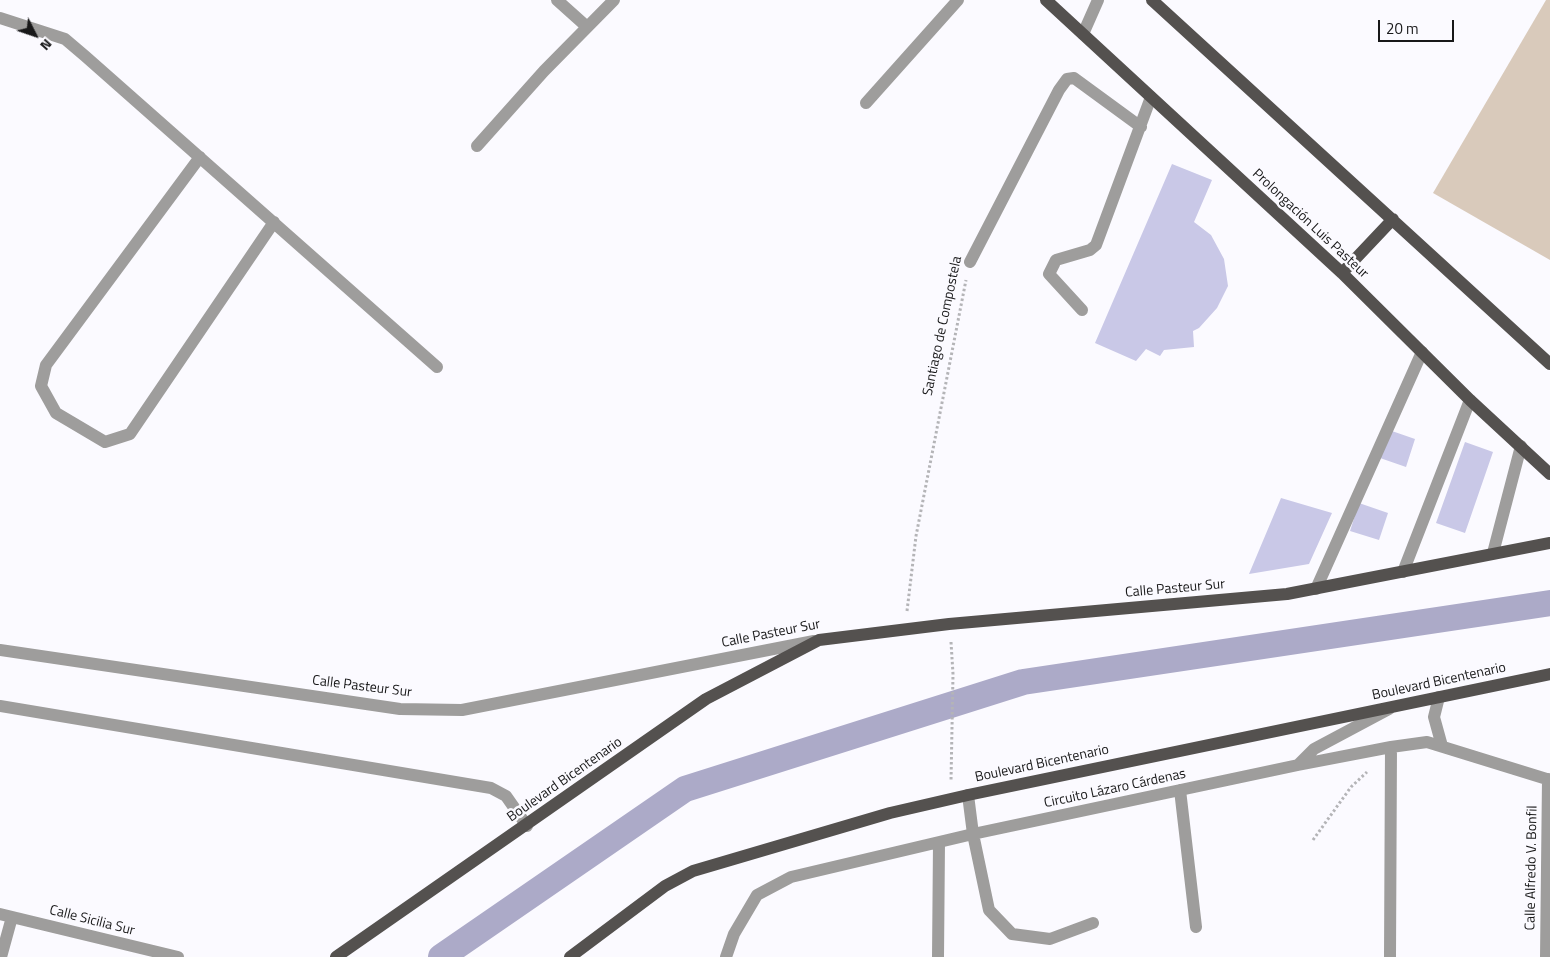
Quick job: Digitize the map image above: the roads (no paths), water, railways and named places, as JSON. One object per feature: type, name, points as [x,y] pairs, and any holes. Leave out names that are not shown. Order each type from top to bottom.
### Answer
[{"type":"main road","name":"Prolongación Luis Pasteur","points":[[1046,0],[1342,273],[1470,400],[1550,474]]},
{"type":"main road","points":[[1152,0],[1550,364]]},
{"type":"main road","points":[[1342,273],[1393,219]]},
{"type":"main road","name":"Calle Pasteur Sur","points":[[819,640],[949,624],[1286,594],[1550,543]]},
{"type":"main road","name":"Boulevard Bicentenario","points":[[336,957],[527,826],[706,699],[819,640]]},
{"type":"main road","name":"Boulevard Bicentenario","points":[[570,957],[665,886],[693,871],[890,813],[968,795],[1550,674]]},
{"type":"street","points":[[557,0],[586,26]]},
{"type":"street","points":[[477,146],[586,26],[614,0]]},
{"type":"street","points":[[866,103],[958,0]]},
{"type":"street","points":[[1083,34],[1098,0]]},
{"type":"street","points":[[0,18],[65,39],[438,367]]},
{"type":"street","name":"Santiago de Compostela","points":[[970,262],[1059,90],[1067,79],[1074,78],[1141,127]]},
{"type":"street","points":[[1082,310],[1049,274],[1050,270],[1056,260],[1090,250],[1096,245],[1151,97]]},
{"type":"street","points":[[200,157],[46,365],[41,386],[56,413],[105,442],[130,434],[274,222]]},
{"type":"street","points":[[1316,589],[1422,352]]},
{"type":"street","points":[[1403,572],[1470,400]]},
{"type":"street","points":[[1493,553],[1521,446]]},
{"type":"street","name":"Calle Pasteur Sur","points":[[0,650],[400,709],[462,710],[819,640]]},
{"type":"street","points":[[1439,697],[1434,717],[1442,746]]},
{"type":"street","points":[[0,706],[491,788],[506,796],[527,826]]},
{"type":"street","points":[[1298,765],[1314,748],[1394,707]]},
{"type":"street","name":"Circuito Lázaro Cárdenas","points":[[726,957],[734,934],[757,894],[791,877],[973,834],[1298,765],[1427,742],[1549,780]]},
{"type":"street","points":[[1390,957],[1391,747]]},
{"type":"street","name":"Calle Alfredo V. Bonfil","points":[[1546,957],[1549,780]]},
{"type":"street","points":[[1180,790],[1196,926]]},
{"type":"street","points":[[968,795],[973,834],[989,910],[1012,934],[1050,939],[1092,923]]},
{"type":"street","points":[[938,843],[938,957]]},
{"type":"street","points":[[1,957],[6,916]]},
{"type":"street","name":"Calle Sicilia Sur","points":[[6,916],[178,957]]},
{"type":"waterway","points":[[441,957],[685,789],[1023,682],[1550,603]]}]
